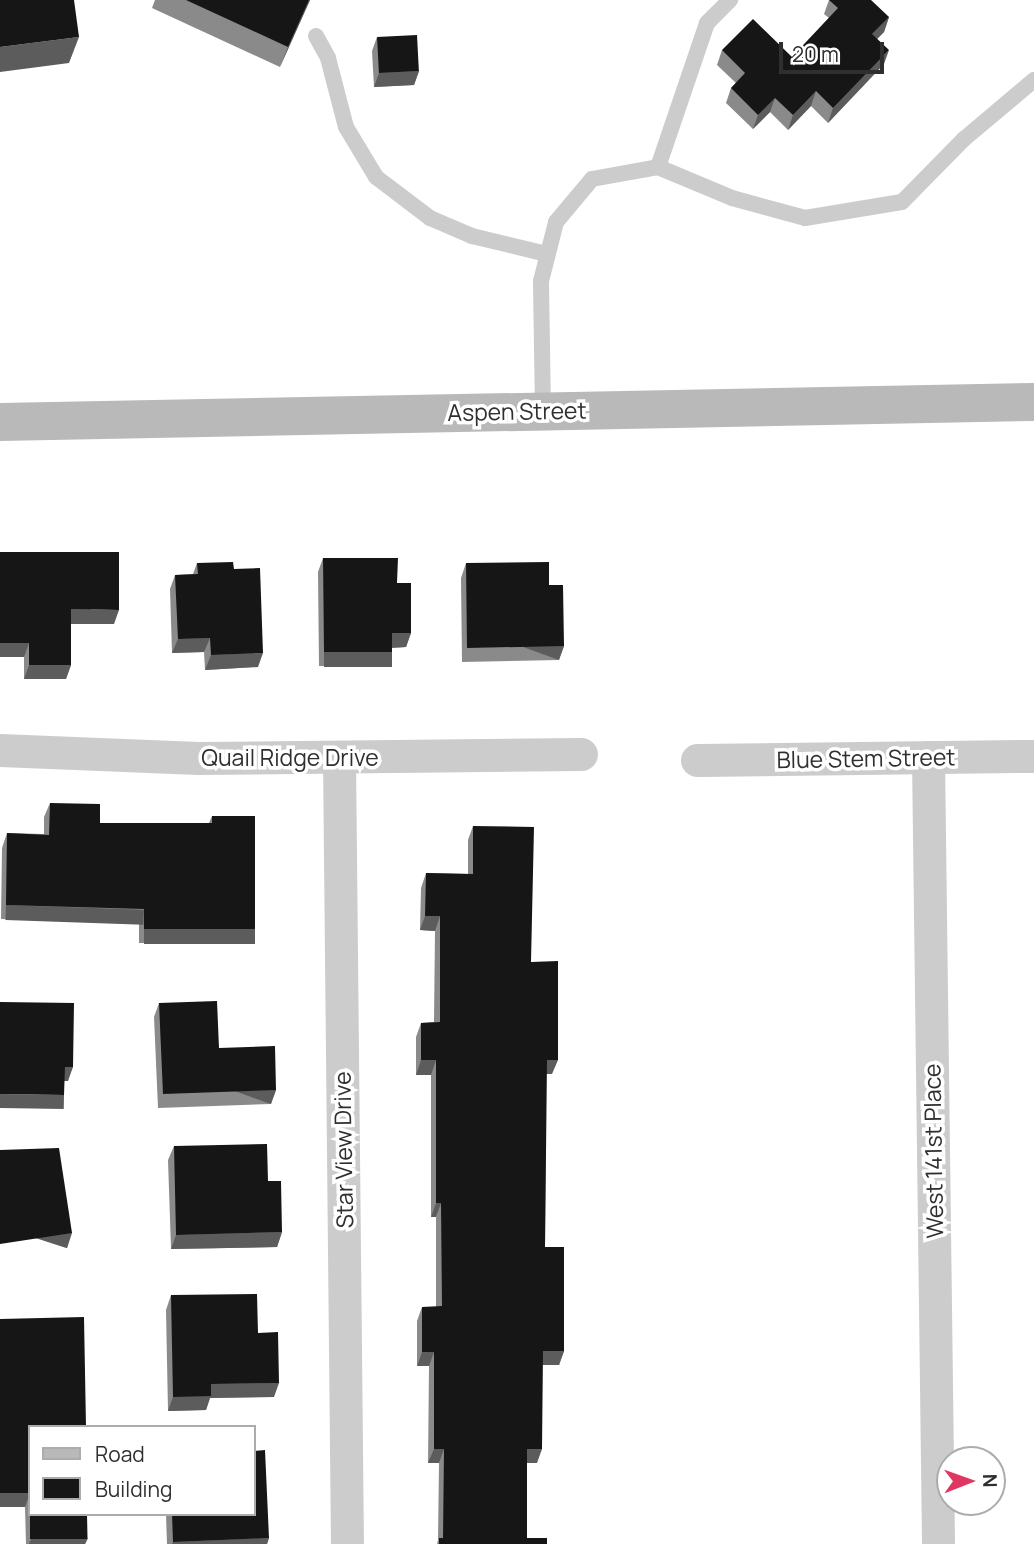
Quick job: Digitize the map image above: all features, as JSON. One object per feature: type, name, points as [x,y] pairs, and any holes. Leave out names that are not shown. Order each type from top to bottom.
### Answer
[{"type":"street","name":"Aspen Street","points":[[0,422],[1034,402]]},
{"type":"street","name":"Quail Ridge Drive","points":[[0,750],[198,758],[581,754]]},
{"type":"street","name":"Blue Stem Street","points":[[697,760],[1034,756]]},
{"type":"street","name":"Star View Drive","points":[[339,757],[347,1544]]},
{"type":"street","name":"West 141st Place","points":[[928,757],[938,1544]]},
{"type":"lane","points":[[657,167],[707,23],[730,0]]},
{"type":"lane","points":[[316,36],[328,58],[346,127],[376,177],[430,218],[472,236],[547,254]]},
{"type":"lane","points":[[543,411],[541,281],[556,222],[592,179],[657,167],[732,198],[805,218],[902,202],[964,139],[1034,80]]},
{"type":"building","points":[[0,0],[74,0],[79,37],[0,47]]},
{"type":"building","points":[[186,0],[309,0],[288,47]]},
{"type":"building","points":[[829,0],[871,0],[889,17],[872,34],[889,50],[833,108],[816,91],[793,115],[775,98],[758,115],[731,88],[745,73],[722,50],[753,19],[792,57],[838,8]]},
{"type":"building","points":[[417,35],[419,71],[379,73],[377,37]]},
{"type":"building","points":[[0,552],[119,552],[119,610],[71,609],[71,665],[29,665],[29,643],[0,643]]},
{"type":"building","points":[[323,558],[398,558],[397,583],[411,583],[411,633],[392,633],[392,652],[324,652]]},
{"type":"building","points":[[233,562],[234,569],[260,568],[263,653],[211,655],[210,638],[178,639],[175,575],[198,574],[197,563]]},
{"type":"building","points":[[549,562],[549,585],[563,585],[564,646],[467,648],[466,563]]},
{"type":"building","points":[[50,803],[100,804],[100,823],[212,823],[212,816],[255,816],[255,929],[144,929],[144,909],[6,905],[7,833],[49,835]]},
{"type":"building","points":[[473,826],[534,827],[531,962],[558,961],[558,1060],[547,1060],[545,1247],[564,1247],[564,1351],[543,1351],[542,1449],[527,1449],[527,1538],[547,1538],[547,1544],[439,1544],[439,1538],[443,1538],[444,1449],[434,1449],[434,1352],[422,1352],[422,1307],[442,1306],[441,1203],[436,1203],[436,1060],[421,1060],[421,1023],[440,1022],[440,916],[425,916],[426,873],[473,874]]},
{"type":"building","points":[[217,1001],[219,1048],[275,1046],[276,1090],[163,1094],[159,1003]]},
{"type":"building","points":[[0,1002],[74,1003],[73,1067],[65,1067],[64,1095],[0,1094]]},
{"type":"building","points":[[267,1144],[268,1181],[281,1181],[282,1232],[176,1235],[174,1146]]},
{"type":"building","points":[[59,1148],[72,1233],[0,1244],[0,1150]]},
{"type":"building","points":[[257,1294],[258,1333],[278,1332],[279,1383],[211,1384],[211,1396],[173,1397],[171,1295]]},
{"type":"building","points":[[84,1317],[86,1425],[28,1425],[28,1493],[0,1493],[0,1319]]},
{"type":"building","points":[[265,1450],[269,1538],[173,1542],[172,1516],[256,1516],[256,1451]]},
{"type":"building","points":[[30,1516],[87,1516],[87,1539],[30,1539]]}]
